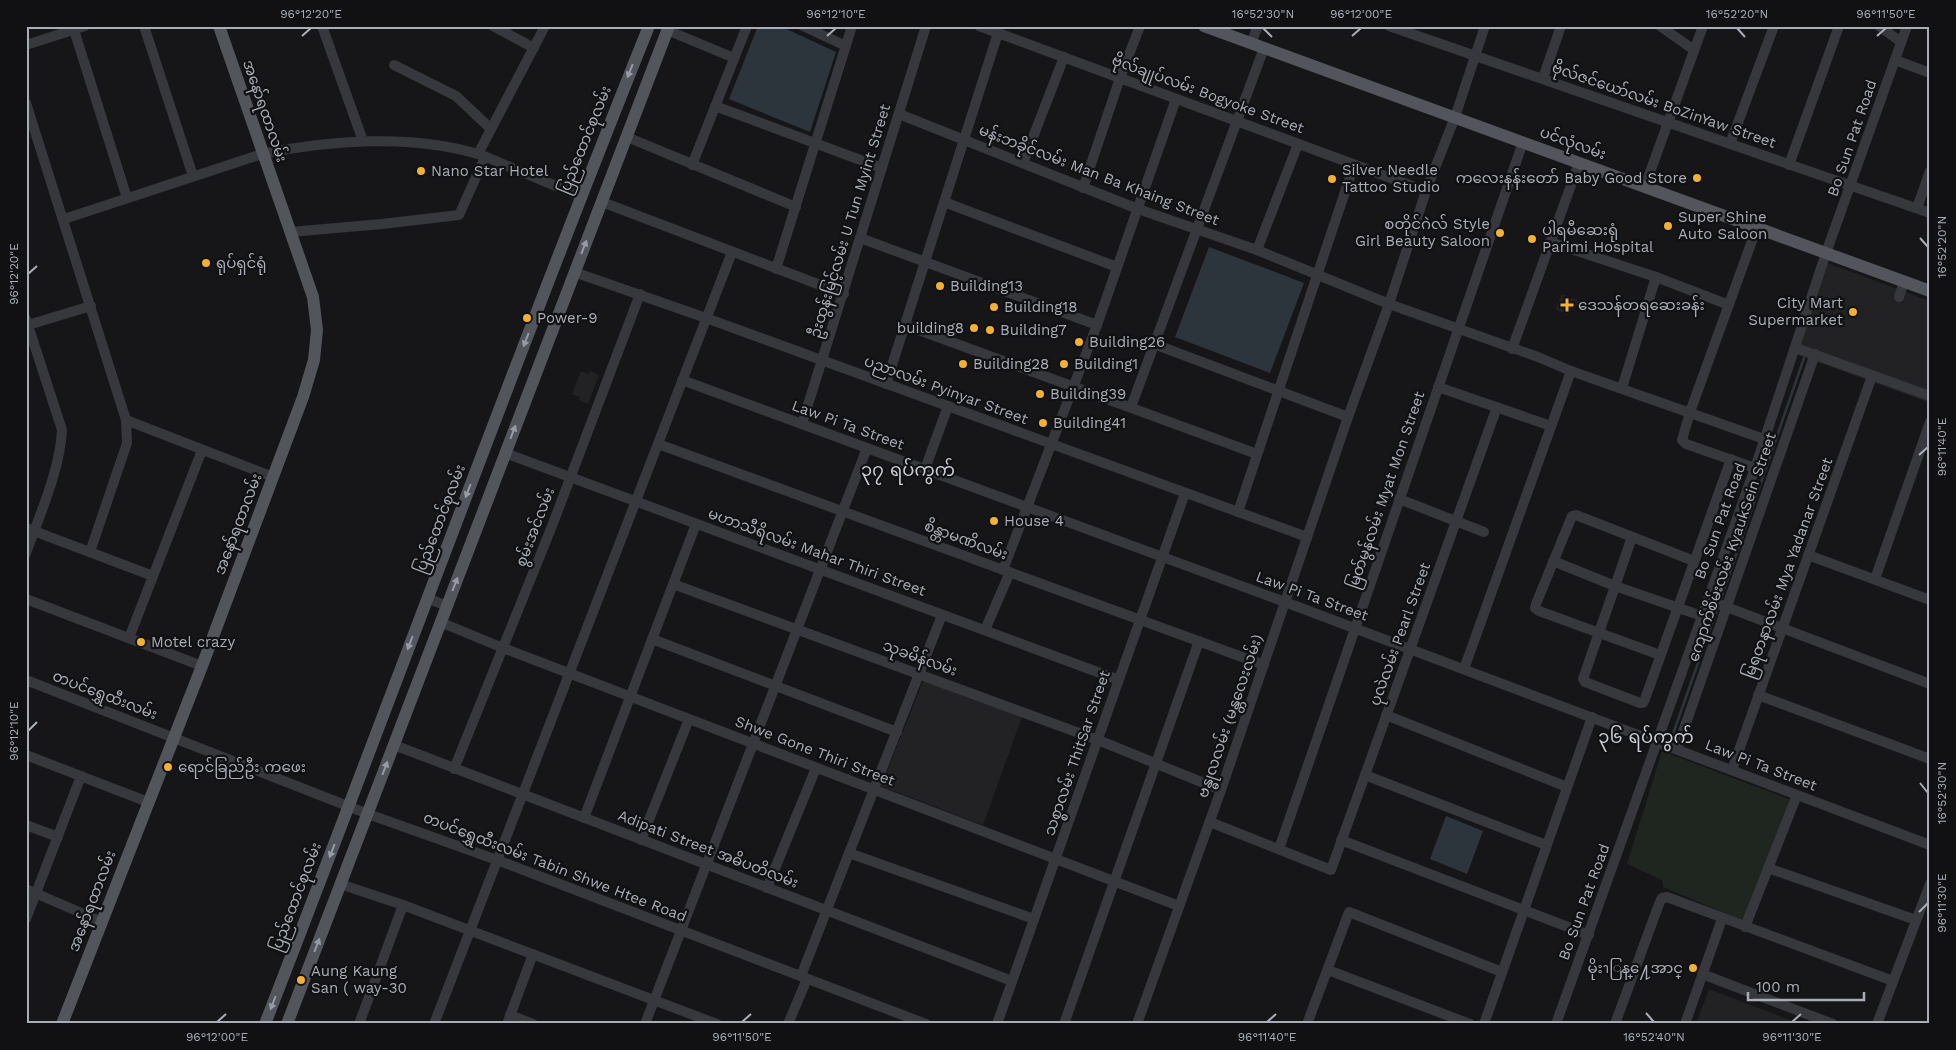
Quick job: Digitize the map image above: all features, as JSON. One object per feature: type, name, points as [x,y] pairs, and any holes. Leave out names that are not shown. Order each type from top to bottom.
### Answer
[{"type":"main road","name":"အနော်ရထာလမ်း","points":[[62,1024],[202,666],[303,398],[314,360],[317,330],[313,296],[219,26]]},
{"type":"main road","name":"ပြည်ထောင်စုလမ်း","points":[[265,1024],[580,196],[648,26]]},
{"type":"main road","name":"ပင်လုံလမ်း","points":[[1204,26],[1930,291]]},
{"type":"main road","points":[[287,1024],[668,28]]},
{"type":"main road","points":[[547,285],[566,292]]},
{"type":"street","points":[[26,45],[85,26]]},
{"type":"street","points":[[144,26],[193,176]]},
{"type":"street","points":[[322,26],[363,141]]},
{"type":"street","points":[[493,26],[534,48]]},
{"type":"street","points":[[290,232],[459,215],[491,129],[545,26]]},
{"type":"street","points":[[692,165],[747,26]]},
{"type":"street","points":[[804,26],[846,46]]},
{"type":"street","points":[[776,269],[852,26]]},
{"type":"street","name":"ဦးထွန်းမြင့်လမ်း U Tun Myint Street","points":[[802,424],[926,26]]},
{"type":"street","name":"ဗိုလ်ချုပ်လမ်း Bogyoke Street","points":[[979,26],[1426,191]]},
{"type":"street","points":[[1083,188],[1120,78],[1140,26]]},
{"type":"street","points":[[1252,43],[1258,26]]},
{"type":"street","name":"ဗိုလ်ဇင်ယော်လမ်း BoZinYaw Street","points":[[1389,26],[1406,29],[1930,213]]},
{"type":"street","name":"ဗန္ဓုလလမ်း (မန္တလေးလမ်း)","points":[[1137,1024],[1210,822],[1484,26]]},
{"type":"street","points":[[1543,78],[1561,26]]},
{"type":"street","points":[[1660,26],[1694,50]]},
{"type":"street","points":[[1645,186],[1703,26]]},
{"type":"street","points":[[1730,144],[1774,26]]},
{"type":"street","points":[[1789,165],[1839,26]]},
{"type":"street","points":[[1879,26],[1901,42]]},
{"type":"street","name":"Bo Sun Pat Road","points":[[1556,1024],[1755,468],[1826,253],[1907,26]]},
{"type":"street","points":[[668,28],[734,58]]},
{"type":"street","points":[[74,30],[127,198]]},
{"type":"street","points":[[886,384],[998,33]]},
{"type":"street","points":[[1131,408],[1264,48]]},
{"type":"street","points":[[1023,163],[1064,57]]},
{"type":"street","points":[[1895,60],[1930,72]]},
{"type":"street","points":[[394,65],[456,96],[491,129]]},
{"type":"street","points":[[985,630],[1028,507],[1097,325],[1176,99]]},
{"type":"street","points":[[26,103],[30,124],[64,219],[126,420],[127,443],[90,552]]},
{"type":"street","points":[[715,106],[882,168]]},
{"type":"street","name":"မန်းဘခိုင်လမ်း Man Ba Khaing Street","points":[[899,114],[1083,188],[1257,250],[1458,330]]},
{"type":"street","points":[[627,137],[796,207]]},
{"type":"street","points":[[64,219],[262,154],[284,149],[363,141],[399,141],[435,145],[482,155],[580,196]]},
{"type":"street","name":"မြတ်မွန်လမ်း Myat Mon Street","points":[[1278,849],[1523,142]]},
{"type":"street","points":[[1257,250],[1298,144]]},
{"type":"street","points":[[1512,349],[1580,163]]},
{"type":"street","points":[[1238,512],[1354,165]]},
{"type":"street","points":[[1916,208],[1930,172]]},
{"type":"street","points":[[602,202],[844,294]]},
{"type":"street","points":[[944,202],[1117,267]]},
{"type":"street","points":[[1755,468],[1686,444],[1682,440],[1690,412],[1757,227]]},
{"type":"street","points":[[860,238],[1097,325]]},
{"type":"street","points":[[1550,242],[1656,277],[1728,305]]},
{"type":"street","points":[[434,1024],[732,252]]},
{"type":"street","name":"ပညာလမ်း Pyinyar Street","points":[[574,272],[640,294],[1307,537]]},
{"type":"street","points":[[1622,388],[1656,277]]},
{"type":"street","points":[[1898,297],[1904,281]]},
{"type":"street","name":"စွမ်းအင်လမ်း","points":[[454,769],[570,477],[640,294]]},
{"type":"street","points":[[26,553],[30,529],[61,445],[62,430],[27,322],[91,306]]},
{"type":"street","points":[[905,325],[1257,454]]},
{"type":"street","points":[[1458,330],[1764,439]]},
{"type":"street","points":[[1154,344],[1348,417]]},
{"type":"street","points":[[1796,348],[1930,396]]},
{"type":"street","name":"ကျောက်စိမ်းလမ်း KyaukSein Street","points":[[1677,749],[1816,354]]},
{"type":"street","points":[[1464,669],[1571,371]]},
{"type":"street","name":"မြရတနာလမ်း Mya Yadanar Street","points":[[1732,770],[1872,376]]},
{"type":"street","name":"Law Pi Ta Street","points":[[682,380],[1162,556],[1930,845]]},
{"type":"street","points":[[1438,387],[1551,426]]},
{"type":"street","points":[[924,469],[948,406]]},
{"type":"street","name":"ပုလဲလမ်း Pearl Street","points":[[1278,849],[1331,870],[1497,407]]},
{"type":"street","points":[[126,420],[273,478]]},
{"type":"street","points":[[1875,579],[1930,422]]},
{"type":"street","name":"စိန္တာမဏိလမ်း","points":[[658,444],[1264,664]]},
{"type":"street","points":[[645,1024],[867,448]]},
{"type":"street","points":[[130,638],[202,450]]},
{"type":"street","name":"မဟာသီရိလမ်း Mahar Thiri Street","points":[[505,453],[1119,680]]},
{"type":"street","points":[[1632,538],[1583,679],[1586,682],[1640,703],[1645,699],[1731,459]]},
{"type":"street","name":"သစ္စာလမ်း ThitSar Street","points":[[997,1024],[1185,492]]},
{"type":"street","points":[[1399,499],[1484,532]]},
{"type":"street","points":[[1660,655],[1535,608],[1572,516],[1694,560]]},
{"type":"street","points":[[584,818],[696,524]]},
{"type":"street","points":[[30,529],[153,576]]},
{"type":"street","points":[[1808,555],[1930,600]]},
{"type":"street","points":[[1553,561],[1615,586],[1702,616]]},
{"type":"street","name":"သုခမိန်လမ်း","points":[[673,584],[1098,740],[1221,790]]},
{"type":"street","points":[[427,598],[447,606]]},
{"type":"street","points":[[26,599],[202,666]]},
{"type":"street","points":[[1708,600],[1929,680]]},
{"type":"street","points":[[788,1024],[827,910],[942,615]]},
{"type":"street","name":"Shwe Gone Thiri Street","points":[[440,622],[569,674],[1179,906]]},
{"type":"street","points":[[652,639],[897,732]]},
{"type":"street","points":[[1064,1024],[1199,641]]},
{"type":"street","name":"တပင်ရွှေထီးလမ်း","points":[[26,680],[173,738]]},
{"type":"street","points":[[1758,695],[1930,759]]},
{"type":"street","points":[[1386,715],[1567,787]]},
{"type":"street","points":[[1484,1024],[1592,717]]},
{"type":"street","points":[[641,840],[689,719]]},
{"type":"street","name":"တပင်ရွှေထီးလမ်း Tabin Shwe Htee Road","points":[[173,738],[368,814],[497,860],[926,1024]]},
{"type":"street","name":"Adipati Street အဓိပတိလမ်း","points":[[394,745],[1012,981]]},
{"type":"street","points":[[26,755],[148,802]]},
{"type":"street","points":[[767,888],[816,768]]},
{"type":"street","points":[[1365,775],[1546,845]]},
{"type":"street","points":[[26,919],[81,776]]},
{"type":"street","points":[[1745,927],[1798,795]]},
{"type":"street","points":[[1210,822],[1278,849]]},
{"type":"street","points":[[26,825],[58,837]]},
{"type":"street","points":[[1341,840],[1588,935]]},
{"type":"street","points":[[849,853],[1034,919]]},
{"type":"street","points":[[1768,868],[1916,920]]},
{"type":"street","points":[[340,884],[403,905],[717,1024]]},
{"type":"street","points":[[1876,1024],[1930,884]]},
{"type":"street","points":[[26,889],[102,922]]},
{"type":"street","points":[[1615,1024],[1662,898],[1667,897],[1893,981]]},
{"type":"street","points":[[359,1024],[403,905]]},
{"type":"street","points":[[1307,1024],[1349,912],[1502,972]]},
{"type":"street","points":[[1685,1024],[1722,919]]},
{"type":"street","points":[[533,954],[508,1020],[533,1024]]},
{"type":"street","points":[[1328,970],[1470,1024]]},
{"type":"street","points":[[1702,974],[1814,1020],[1833,1024]]},
{"type":"shaded area","points":[[758,26],[780,26],[836,52],[810,132],[729,99]]},
{"type":"shaded area","points":[[1209,247],[1304,283],[1270,373],[1175,337]]},
{"type":"shaded area","points":[[1822,261],[1930,301],[1930,403],[1790,352]]},
{"type":"shaded area","name":"ဒေသန်တရဆေးခန်း","points":[[1562,294],[1579,301],[1575,310],[1571,309],[1568,315],[1555,309]]},
{"type":"shaded area","points":[[581,371],[588,374],[590,371],[599,375],[588,404],[579,400],[580,397],[572,394]]},
{"type":"shaded area","points":[[924,679],[1022,717],[983,825],[881,786]]},
{"type":"shaded area","points":[[1662,751],[1791,800],[1744,921],[1663,887],[1662,880],[1627,864]]},
{"type":"shaded area","points":[[1446,816],[1483,831],[1467,874],[1430,859]]},
{"type":"shaded area","points":[[1709,989],[1800,1024],[1696,1024]]},
{"type":"waterway","points":[[1720,601],[1804,358]]},
{"type":"waterway","points":[[1673,734],[1718,606]]},
{"type":"place","name":"Nano Star Hotel","points":[[421,171]]},
{"type":"place","name":"ကလေးနန်းတော် Baby Good Store","points":[[1697,178]]},
{"type":"place","name":"Silver Needle Tattoo Studio","points":[[1332,179]]},
{"type":"place","name":"Super Shine Auto Saloon","points":[[1668,226]]},
{"type":"place","name":"စတိုင်ဂဲလ် Style Girl Beauty Saloon","points":[[1500,233]]},
{"type":"place","name":"ပါရမီဆေးရုံ Parimi Hospital","points":[[1532,239]]},
{"type":"place","name":"ရုပ်ရှင်ရုံ","points":[[206,263]]},
{"type":"place","name":"Building13","points":[[940,286]]},
{"type":"place","name":"ဒေသန်တရဆေးခန်း","points":[[1567,305]]},
{"type":"place","name":"Building18","points":[[994,307]]},
{"type":"place","name":"City Mart Supermarket","points":[[1853,312]]},
{"type":"place","name":"Power-9","points":[[527,318]]},
{"type":"place","name":"building8","points":[[974,328]]},
{"type":"place","name":"Building7","points":[[990,330]]},
{"type":"place","name":"Building26","points":[[1079,342]]},
{"type":"place","name":"Building28","points":[[963,364]]},
{"type":"place","name":"Building1","points":[[1064,364]]},
{"type":"place","name":"Building39","points":[[1040,394]]},
{"type":"place","name":"Building41","points":[[1043,423]]},
{"type":"place","name":"House 4","points":[[994,521]]},
{"type":"place","name":"Motel crazy","points":[[141,642]]},
{"type":"place","name":"ရောင်ခြည်ဦး ကဖေး","points":[[168,767]]},
{"type":"place","name":"မိုးၫြန္႔ေအာင္","points":[[1693,968]]},
{"type":"place","name":"Aung Kaung San ( way-30","points":[[301,980]]},
{"type":"district","name":"၃၇ ရပ်ကွက်","points":[[908,469]]},
{"type":"district","name":"၃၆ ရပ်ကွက်","points":[[1646,736]]}]
